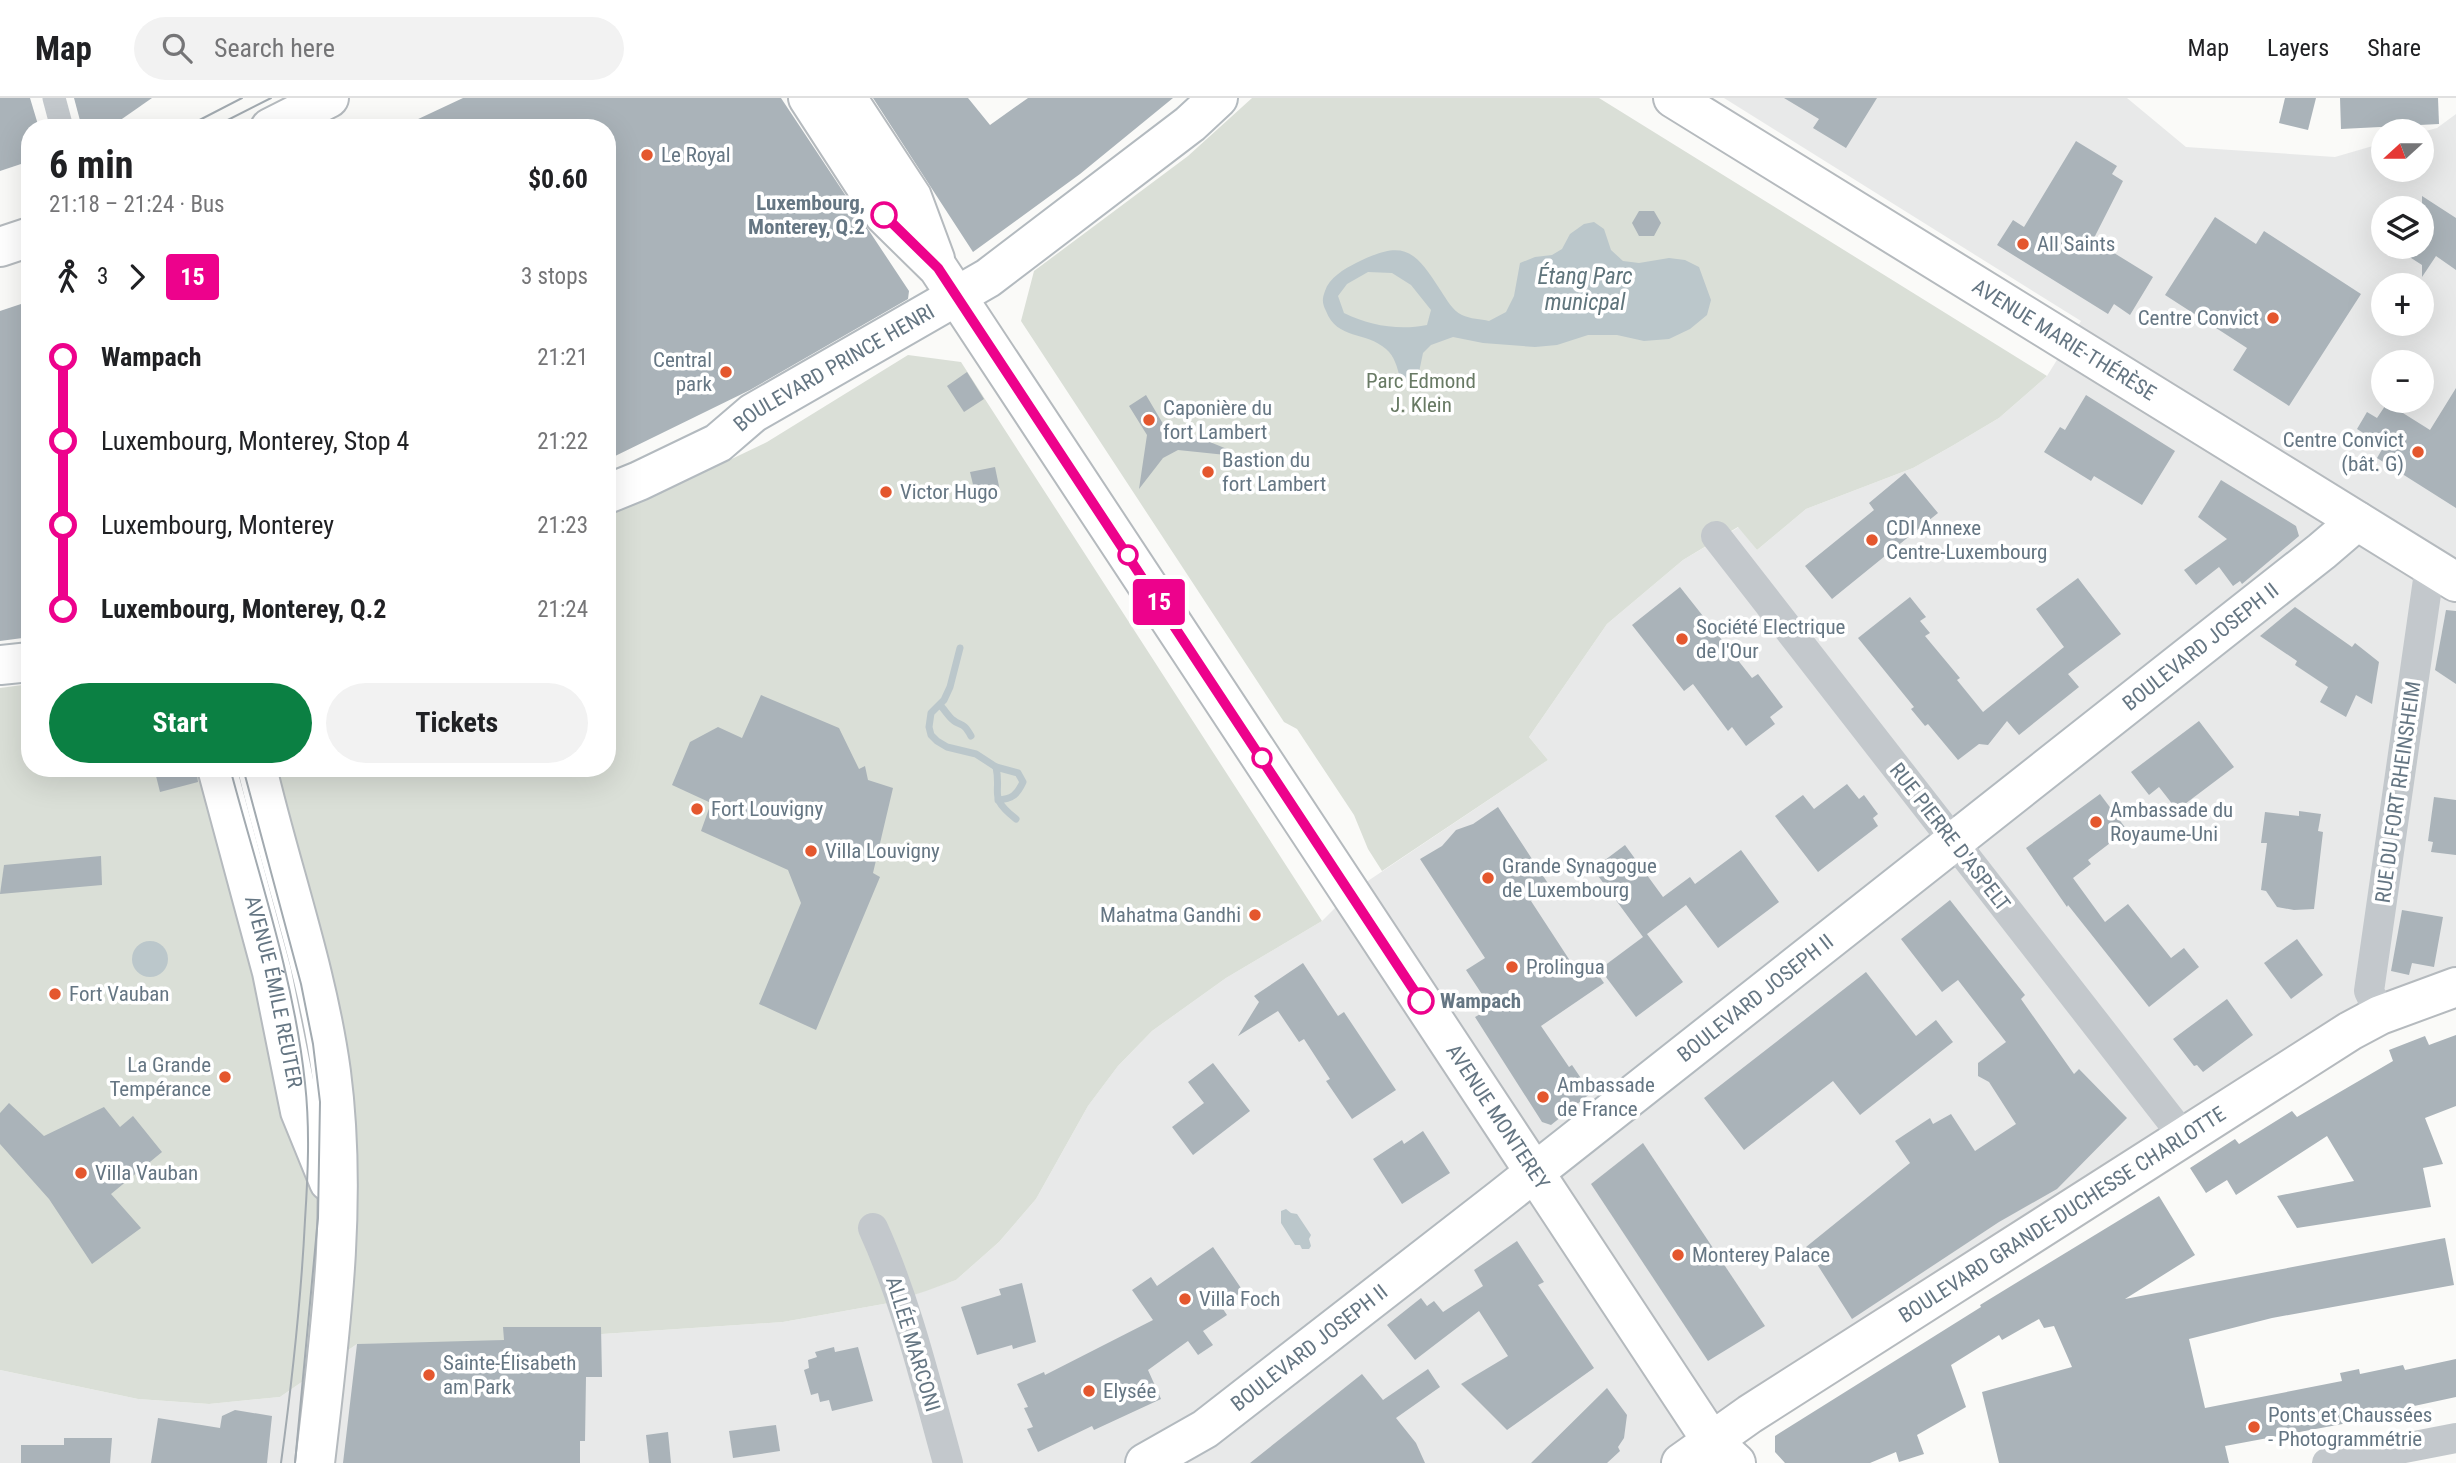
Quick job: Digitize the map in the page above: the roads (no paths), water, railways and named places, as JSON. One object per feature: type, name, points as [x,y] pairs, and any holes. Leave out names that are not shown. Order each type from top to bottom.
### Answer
[{"type":"main road","points":[[288,119],[329,98]]},
{"type":"main road","name":"BOULEVARD PRINCE HENRI","points":[[616,490],[718,443],[753,413],[948,282],[988,278],[1191,124],[1218,98]]},
{"type":"main road","name":"AVENUE MARIE-THÉRÈSE","points":[[1673,98],[2443,574]]},
{"type":"main road","name":"AVENUE MONTEREY","points":[[824,102],[912,197],[948,282],[1535,1172],[1723,1451]]},
{"type":"main road","points":[[0,247],[21,240]]},
{"type":"main road","name":"BOULEVARD JOSEPH II","points":[[1145,1463],[1205,1429],[1535,1172],[2357,521]]},
{"type":"main road","points":[[0,665],[21,663]]},
{"type":"main road","name":"AVENUE ÉMILE REUTER","points":[[220,777],[272,972],[295,1093],[326,1171],[337,1214]]},
{"type":"main road","name":"AVENUE ÉMILE REUTER","points":[[259,777],[305,946],[331,1070],[338,1159],[337,1214],[332,1317],[315,1463]]},
{"type":"main road","name":"BOULEVARD GRANDE-DUCHESSE CHARLOTTE","points":[[1681,1463],[1723,1451],[2184,1137],[2380,1015],[2456,987]]},
{"type":"street","points":[[54,98],[60,119]]},
{"type":"street","name":"RUE PIERRE D'ASPELT","points":[[1716,536],[2184,1137]]},
{"type":"street","name":"RUE DU FORT RHEINSHEIM","points":[[2380,1015],[2369,991],[2443,574]]},
{"type":"street","name":"ALLÉE MARCONI","points":[[873,1228],[889,1263],[907,1318],[948,1463]]},
{"type":"street","points":[[2327,1463],[2456,1438]]},
{"type":"water","name":"Étang Parc municpal","points":[[1594,222],[1604,229],[1611,250],[1623,261],[1639,263],[1669,258],[1685,260],[1699,267],[1711,300],[1707,315],[1690,329],[1669,339],[1644,341],[1617,335],[1588,335],[1557,345],[1535,347],[1483,343],[1453,337],[1431,345],[1423,353],[1418,377],[1408,383],[1400,378],[1394,359],[1386,349],[1378,343],[1337,327],[1324,306],[1323,296],[1327,286],[1338,274],[1372,256],[1397,250],[1415,257],[1458,313],[1489,321],[1506,312],[1514,296],[1520,263],[1535,257],[1552,255],[1562,249],[1570,234],[1584,224]],"holes":[[[1368,272],[1392,273],[1411,285],[1431,310],[1427,325],[1384,326],[1344,313],[1338,296],[1347,284]]]},
{"type":"water","points":[[150,941],[163,946],[168,959],[163,972],[150,977],[137,972],[132,959],[137,946]]},
{"type":"water","points":[[1286,1209],[1297,1214],[1311,1235],[1309,1249],[1295,1245],[1281,1223],[1281,1211]]},
{"type":"waterway","points":[[960,648],[950,687],[944,700],[931,713],[931,735],[947,747],[976,754],[996,767],[997,795],[1001,805],[1016,819]]},
{"type":"waterway","points":[[940,705],[951,719],[966,728],[971,736]]},
{"type":"waterway","points":[[996,767],[1018,773],[1023,782],[1014,796],[998,800]]},
{"type":"tram line","points":[[201,119],[242,98]]},
{"type":"tram line","points":[[230,119],[271,98]]},
{"type":"tram line","points":[[233,777],[284,964],[300,1043],[307,1100],[308,1168],[303,1250],[296,1342],[281,1463]]},
{"type":"tram line","points":[[245,777],[301,984],[313,1044],[320,1102],[318,1218],[295,1463]]},
{"type":"place","name":"Le Royal","points":[[647,155]]},
{"type":"place","name":"Luxembourg, Monterey, Q.2","points":[[884,215]]},
{"type":"place","name":"All Saints","points":[[2023,244]]},
{"type":"place","name":"Centre Convict","points":[[2273,318]]},
{"type":"place","name":"Central park","points":[[726,372]]},
{"type":"place","name":"Caponière du fort Lambert","points":[[1149,420]]},
{"type":"place","name":"Centre Convict (bât. G)","points":[[2418,452]]},
{"type":"place","name":"Bastion du fort Lambert","points":[[1208,472]]},
{"type":"place","name":"Victor Hugo","points":[[886,492]]},
{"type":"place","name":"CDI Annexe Centre-Luxembourg","points":[[1872,540]]},
{"type":"place","name":"Société Electrique de l'Our","points":[[1682,639]]},
{"type":"place","name":"Fort Louvigny","points":[[697,809]]},
{"type":"place","name":"Ambassade du Royaume-Uni","points":[[2096,822]]},
{"type":"place","name":"Villa Louvigny","points":[[811,851]]},
{"type":"place","name":"Grande Synagogue de Luxembourg","points":[[1488,878]]},
{"type":"place","name":"Mahatma Gandhi","points":[[1255,915]]},
{"type":"place","name":"Prolingua","points":[[1512,967]]},
{"type":"place","name":"Fort Vauban","points":[[55,994]]},
{"type":"place","name":"Wampach","points":[[1421,1001]]},
{"type":"place","name":"La Grande Tempérance","points":[[225,1077]]},
{"type":"place","name":"Ambassade de France","points":[[1543,1097]]},
{"type":"place","name":"Villa Vauban","points":[[81,1173]]},
{"type":"place","name":"Monterey Palace","points":[[1678,1255]]},
{"type":"place","name":"Villa Foch","points":[[1185,1299]]},
{"type":"place","name":"Sainte-Élisabeth am Park","points":[[429,1375]]},
{"type":"place","name":"Elysée","points":[[1089,1391]]},
{"type":"place","name":"Ponts et Chaussées - Photogrammétrie","points":[[2254,1427]]},
{"type":"park label","name":"Parc Edmond J. Klein","points":[[1421,393]]}]
